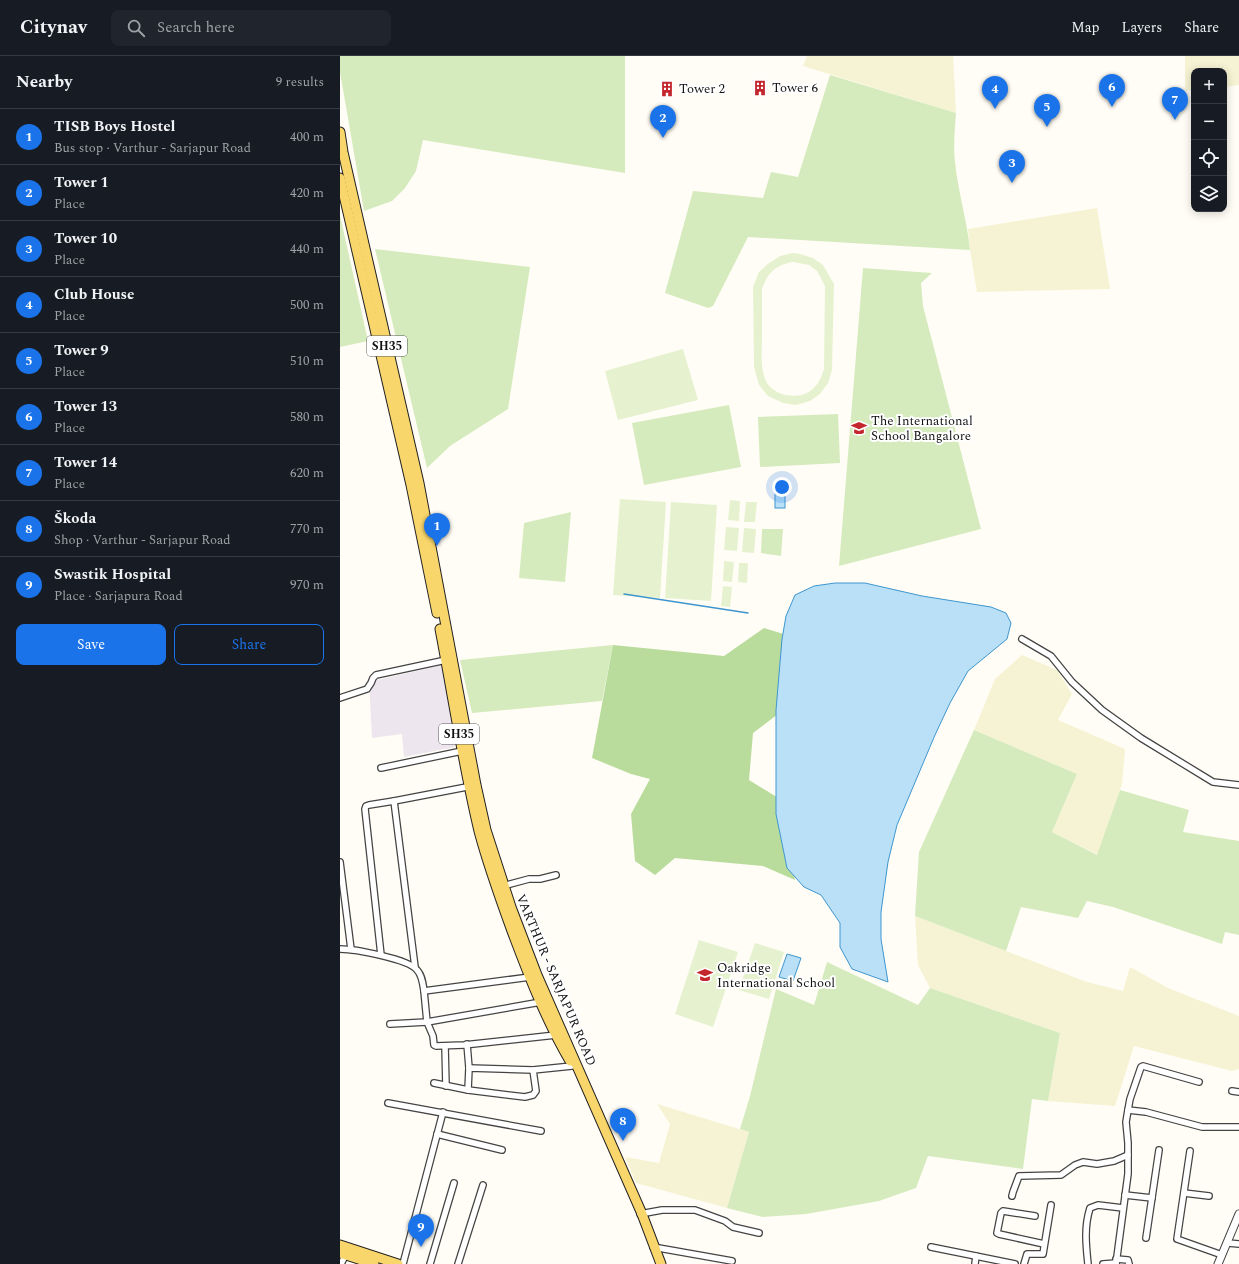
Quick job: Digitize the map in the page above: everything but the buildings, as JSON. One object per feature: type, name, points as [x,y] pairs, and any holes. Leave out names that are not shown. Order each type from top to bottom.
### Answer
[{"type":"main road","name":"VARTHUR - SARJAPUR ROAD","points":[[340,132],[343,152],[419,482],[480,832],[530,977],[556,1035],[596,1116],[640,1214]]},
{"type":"main road","name":"VARTHUR - SARJAPUR ROAD","points":[[340,178],[411,485],[446,660],[462,751],[472,786]]},
{"type":"main road","name":"VARTHUR - SARJAPUR ROAD","points":[[500,887],[640,1214],[659,1264]]},
{"type":"main road","points":[[340,1245],[398,1264]]},
{"type":"main road","points":[[343,1254],[371,1264]]},
{"type":"street","points":[[1022,639],[1051,656],[1072,682],[1102,710],[1141,738],[1214,782],[1239,785]]},
{"type":"street","points":[[340,698],[367,689],[372,678],[376,676],[446,660]]},
{"type":"street","points":[[381,768],[462,751]]},
{"type":"street","points":[[381,955],[365,809],[366,806],[472,786]]},
{"type":"street","points":[[394,801],[414,967],[420,975],[424,991],[428,1022],[434,1045],[445,1046],[556,1035]]},
{"type":"street","points":[[340,862],[351,949]]},
{"type":"street","points":[[500,887],[529,879],[540,879],[556,875]]},
{"type":"street","points":[[340,949],[351,949],[381,955],[414,967]]},
{"type":"street","points":[[424,991],[530,977]]},
{"type":"street","points":[[390,1024],[428,1022],[541,1002]]},
{"type":"street","points":[[467,1044],[469,1068],[468,1090]]},
{"type":"street","points":[[445,1046],[446,1086]]},
{"type":"street","points":[[469,1068],[533,1070],[572,1066]]},
{"type":"street","points":[[1116,1262],[1128,1174],[1126,1122],[1133,1088],[1142,1066],[1199,1082]]},
{"type":"street","points":[[434,1083],[468,1090],[525,1097],[535,1094],[536,1091],[533,1070]]},
{"type":"street","points":[[1232,1091],[1239,1092]]},
{"type":"street","points":[[388,1103],[541,1131]]},
{"type":"street","points":[[1128,1110],[1146,1112],[1202,1127],[1239,1127]]},
{"type":"street","points":[[403,1264],[443,1112]]},
{"type":"street","points":[[437,1134],[502,1150]]},
{"type":"street","points":[[1146,1238],[1159,1150]]},
{"type":"street","points":[[1190,1151],[1177,1239],[1222,1255]]},
{"type":"street","points":[[1012,1196],[1020,1176],[1061,1175],[1074,1165],[1083,1162],[1097,1164],[1114,1161],[1128,1155]]},
{"type":"street","points":[[430,1264],[454,1183]]},
{"type":"street","points":[[458,1264],[483,1185]]},
{"type":"street","points":[[1184,1193],[1209,1196]]},
{"type":"street","points":[[1125,1195],[1152,1198]]},
{"type":"street","points":[[1024,1264],[1027,1254],[1043,1254],[1051,1205]]},
{"type":"street","points":[[1088,1264],[1085,1237],[1087,1216],[1090,1208],[1098,1205],[1123,1208]]},
{"type":"street","points":[[640,1214],[662,1210],[696,1210],[725,1221],[733,1227],[759,1233]]},
{"type":"street","points":[[1035,1216],[1003,1211],[1001,1213],[997,1233],[1044,1244]]},
{"type":"street","points":[[1218,1264],[1239,1214]]},
{"type":"street","points":[[1228,1243],[1239,1244]]},
{"type":"street","points":[[652,1247],[732,1261]]},
{"type":"street","points":[[932,1247],[1014,1264]]},
{"type":"street","points":[[341,1264],[343,1254]]},
{"type":"street","points":[[975,1264],[976,1256]]},
{"type":"street","points":[[1103,1264],[1128,1260],[1129,1264]]},
{"type":"shaded area","points":[[807,56],[953,56],[956,113],[803,66]]},
{"type":"shaded area","points":[[1185,56],[1239,56],[1239,85],[1227,87],[1227,68],[1191,68],[1191,90],[1185,91]]},
{"type":"shaded area","points":[[1097,208],[1110,289],[977,292],[968,229]]},
{"type":"shaded area","points":[[1022,655],[1057,670],[1072,694],[1058,720],[1125,749],[1122,784],[1098,855],[1052,832],[1077,774],[974,730],[995,679]]},
{"type":"shaded area","points":[[442,665],[455,747],[404,757],[402,734],[372,738],[369,682]]},
{"type":"shaded area","points":[[915,916],[1087,982],[1123,991],[1130,967],[1168,988],[1239,1016],[1239,1069],[1232,1071],[1134,1046],[1115,1106],[1048,1101],[1060,1033],[930,988],[918,965]]},
{"type":"shaded area","points":[[657,1104],[749,1132],[727,1208],[636,1183],[625,1157],[659,1163],[670,1124]]},
{"type":"green space","points":[[340,56],[625,56],[625,173],[423,140],[416,171],[405,188],[392,201],[364,211],[340,72]]},
{"type":"green space","points":[[830,75],[956,113],[954,144],[955,162],[970,250],[748,237],[713,306],[708,308],[665,293],[693,191],[763,198],[771,172],[798,177]]},
{"type":"green space","points":[[340,215],[368,341],[340,347]]},
{"type":"green space","points":[[375,249],[530,267],[508,409],[450,446],[427,468]]},
{"type":"green space","points":[[793,253],[813,258],[823,265],[834,284],[832,370],[828,383],[820,394],[810,401],[796,405],[783,403],[768,396],[759,385],[754,367],[753,287],[759,272],[780,256]],"holes":[[[793,262],[809,265],[817,271],[825,286],[824,369],[821,378],[810,392],[791,396],[781,394],[772,389],[764,376],[762,365],[762,289],[767,278],[777,267]]]},
{"type":"green space","points":[[863,268],[932,273],[921,283],[923,306],[981,529],[839,566]]},
{"type":"green space","points":[[683,349],[698,400],[618,420],[605,371]]},
{"type":"green space","points":[[729,405],[741,467],[644,485],[632,423]]},
{"type":"green space","points":[[838,414],[840,463],[760,467],[758,417]]},
{"type":"green space","points":[[620,499],[666,502],[660,598],[613,595]]},
{"type":"green space","points":[[730,500],[740,501],[739,521],[728,520]]},
{"type":"green space","points":[[671,502],[717,505],[711,601],[665,598]]},
{"type":"green space","points":[[746,502],[757,502],[755,522],[744,522]]},
{"type":"green space","points":[[571,512],[565,582],[519,578],[524,523]]},
{"type":"green space","points":[[726,527],[739,528],[737,551],[724,550]]},
{"type":"green space","points":[[744,528],[756,529],[754,553],[742,552]]},
{"type":"green space","points":[[762,529],[783,529],[781,556],[761,553]]},
{"type":"green space","points":[[724,561],[734,562],[732,582],[723,581]]},
{"type":"green space","points":[[739,563],[748,563],[747,583],[738,582]]},
{"type":"green space","points":[[723,586],[732,587],[730,607],[721,606]]},
{"type":"green space","points":[[764,628],[793,637],[799,698],[753,733],[749,780],[780,799],[795,880],[763,866],[675,858],[655,875],[635,861],[631,814],[650,779],[631,774],[592,758],[613,645],[724,656]]},
{"type":"green space","points":[[613,645],[602,701],[472,713],[460,660]]},
{"type":"green space","points":[[974,730],[1077,774],[1052,832],[1097,855],[1120,790],[1189,810],[1183,832],[1239,841],[1239,935],[1225,932],[1222,944],[1113,907],[1087,901],[1078,918],[1021,907],[1006,951],[915,916],[919,852]]},
{"type":"green space","points":[[699,940],[738,952],[713,1027],[675,1014]]},
{"type":"green space","points":[[755,943],[784,952],[769,999],[739,990]]},
{"type":"green space","points":[[827,962],[918,1005],[930,988],[1060,1033],[1048,1101],[1032,1099],[1023,1169],[928,1156],[916,1188],[879,1201],[806,1214],[763,1217],[727,1208],[749,1132],[740,1129],[750,1096],[776,989],[814,1005]]},
{"type":"water","points":[[775,487],[785,487],[785,508],[775,508]]},
{"type":"water","points":[[835,583],[865,583],[922,596],[991,607],[1006,613],[1011,623],[1007,639],[968,671],[950,703],[935,735],[897,825],[888,862],[881,912],[881,939],[888,982],[852,969],[840,947],[840,923],[821,895],[804,887],[787,868],[776,814],[776,710],[782,639],[786,616],[795,595],[814,586]]},
{"type":"water","points":[[787,954],[801,958],[793,981],[779,977]]},
{"type":"waterway","points":[[624,594],[748,613]]},
{"type":"place","name":"Tower 6","points":[[760,88]]},
{"type":"place","name":"Tower 2","points":[[667,89]]},
{"type":"place","name":"Tower 13","points":[[1112,107]]},
{"type":"place","name":"Club House","points":[[995,109]]},
{"type":"place","name":"Tower 14","points":[[1175,120]]},
{"type":"place","name":"Tower 9","points":[[1047,127]]},
{"type":"place","name":"Tower 1","points":[[663,138]]},
{"type":"place","name":"Tower 10","points":[[1012,183]]},
{"type":"place","name":"The International School Bangalore","points":[[859,428]]},
{"type":"place","name":"TISB Boys Hostel","points":[[437,546]]},
{"type":"place","name":"Oakridge International School","points":[[705,975]]},
{"type":"place","name":"Škoda","points":[[623,1141]]},
{"type":"place","name":"Swastik Hospital","points":[[421,1247]]}]
